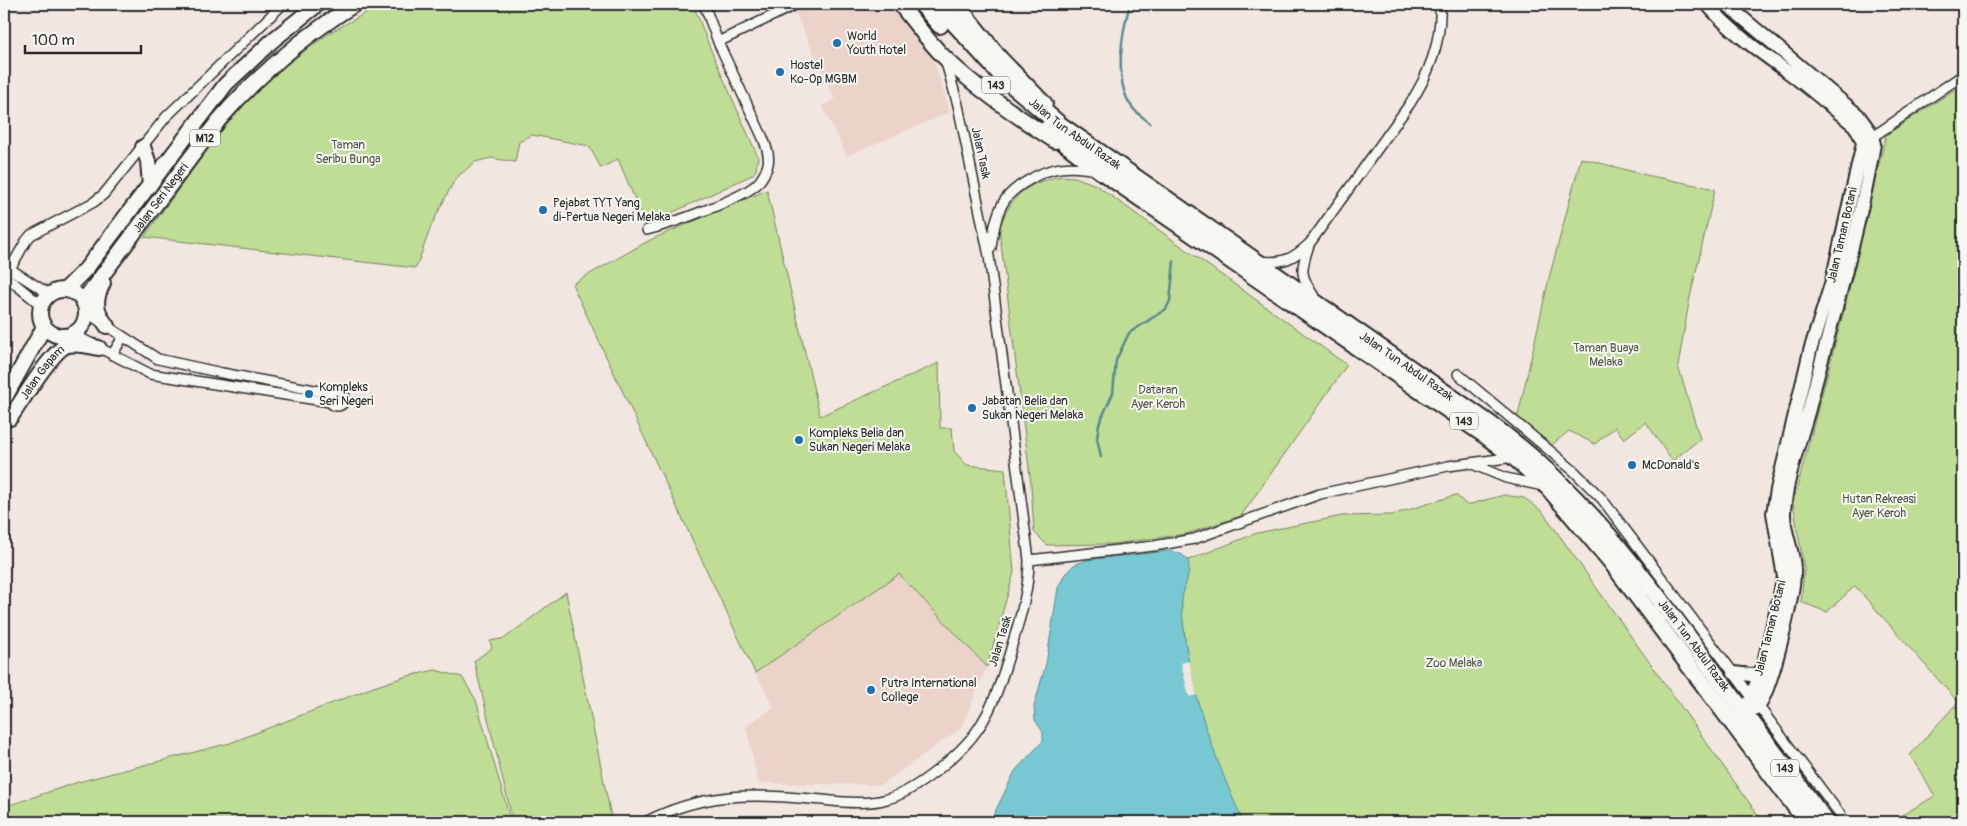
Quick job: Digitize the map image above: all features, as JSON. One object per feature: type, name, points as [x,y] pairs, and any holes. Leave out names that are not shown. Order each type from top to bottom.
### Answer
[{"type":"highway","name":"Jalan Tun Abdul Razak","points":[[928,5],[997,86],[1077,145],[1322,307],[1510,438],[1554,486],[1635,567],[1752,705],[1826,822]]},
{"type":"highway","name":"Jalan Tun Abdul Razak","points":[[1077,145],[1101,171],[1477,430],[1554,486],[1807,822]]},
{"type":"highway","points":[[1719,704],[1731,711],[1752,705]]},
{"type":"highway","points":[[1750,745],[1745,730],[1752,705]]},
{"type":"main road","name":"Jalan Seri Negeri","points":[[66,289],[86,269],[226,84],[273,40],[318,4]]},
{"type":"main road","name":"Jalan Seri Negeri","points":[[85,307],[130,237],[219,120],[242,94],[267,70],[355,4]]},
{"type":"main road","points":[[900,4],[944,57],[989,96],[1057,142],[1077,145]]},
{"type":"main road","points":[[957,4],[1001,59],[1077,145]]},
{"type":"main road","points":[[143,147],[149,167],[150,184]]},
{"type":"main road","points":[[107,326],[98,310],[96,298],[130,237]]},
{"type":"main road","points":[[66,289],[76,293],[85,307]]},
{"type":"main road","name":"M12","points":[[45,299],[56,290],[66,289]]},
{"type":"main road","points":[[45,299],[40,315],[44,326],[50,332],[66,335]]},
{"type":"main road","name":"M12","points":[[66,335],[83,326],[85,307]]},
{"type":"main road","name":"Jalan Gapam","points":[[4,399],[44,326]]},
{"type":"main road","name":"Jalan Gapam","points":[[7,424],[66,335]]},
{"type":"main road","name":"M12","points":[[7,424],[45,366],[59,349],[70,345],[99,348]]},
{"type":"street","points":[[6,270],[31,235],[83,208],[104,194],[166,117],[282,4]]},
{"type":"street","points":[[647,230],[718,205],[750,190],[757,184],[768,164],[768,152],[763,138],[718,42],[704,4]]},
{"type":"street","points":[[718,42],[797,4]]},
{"type":"street","points":[[1252,260],[1268,262],[1288,260],[1297,255],[1310,242],[1421,88],[1431,64],[1438,38],[1440,4]]},
{"type":"street","points":[[1707,4],[1721,21],[1854,124],[1868,140]]},
{"type":"street","points":[[1726,4],[1858,116],[1868,140]]},
{"type":"street","name":"Jalan Tasik","points":[[645,822],[683,806],[727,797],[774,796],[854,802],[887,799],[929,778],[973,736],[994,698],[1026,598],[1029,560],[989,256],[958,104],[944,57]]},
{"type":"street","points":[[1868,140],[1963,76]]},
{"type":"street","name":"Jalan Taman Botani","points":[[1752,705],[1784,577],[1773,513],[1777,490],[1810,351],[1832,281],[1868,140]]},
{"type":"street","name":"Jalan Taman Botani","points":[[1752,705],[1772,672],[1790,606],[1795,581],[1794,567],[1784,522],[1787,493],[1820,365],[1844,283],[1872,155],[1868,140]]},
{"type":"street","name":"Jalan Tasik","points":[[989,256],[994,227],[1004,200],[1017,186],[1040,173],[1058,167],[1075,166],[1101,171]]},
{"type":"street","points":[[1310,242],[1302,271],[1304,281],[1322,307]]},
{"type":"street","points":[[6,270],[45,299]]},
{"type":"street","points":[[6,270],[45,299]]},
{"type":"street","points":[[66,335],[99,348],[145,372],[331,397],[155,358],[107,326],[85,307]]},
{"type":"street","points":[[112,355],[123,337]]},
{"type":"street","points":[[145,372],[155,358]]},
{"type":"street","points":[[222,373],[224,384]]},
{"type":"street","points":[[1458,374],[1574,471],[1602,499],[1734,672],[1752,705],[1846,822]]},
{"type":"street","points":[[1029,560],[1154,546],[1194,539],[1320,494],[1469,462],[1514,457]]},
{"type":"street","points":[[1469,462],[1506,478],[1554,486],[1574,471]]},
{"type":"street","points":[[1734,672],[1751,675],[1760,674]]},
{"type":"shaded area","points":[[791,4],[895,4],[929,47],[950,112],[847,156],[822,106],[835,99]]},
{"type":"shaded area","name":"Putra International College","points":[[899,574],[987,667],[961,728],[881,785],[758,783],[746,726],[774,707],[755,673]]},
{"type":"green space","name":"Taman Seribu Bunga","points":[[382,4],[693,4],[710,48],[758,157],[756,170],[752,175],[646,225],[618,159],[601,168],[589,146],[532,135],[519,142],[515,162],[491,158],[475,162],[455,179],[432,224],[416,268],[144,237],[240,104],[276,72],[331,32]]},
{"type":"green space","name":"Hutan Rekreasi Ayer Keroh","points":[[1963,84],[1963,822],[1890,822],[1935,796],[1910,755],[1958,702],[1855,586],[1827,612],[1801,602],[1804,569],[1793,503],[1847,299],[1886,135]]},
{"type":"green space","name":"Taman Buaya Melaka","points":[[1581,158],[1646,175],[1715,189],[1689,302],[1678,366],[1700,439],[1672,461],[1646,422],[1624,439],[1615,427],[1595,444],[1569,431],[1548,448],[1517,420],[1549,278]]},
{"type":"green space","name":"Dataran Ayer Keroh","points":[[1060,176],[1075,177],[1096,185],[1347,365],[1241,516],[1186,534],[1113,544],[1047,545],[1034,532],[1031,484],[999,228],[1009,207],[1028,187]]},
{"type":"green space","name":"Kompleks Belia dan Sukan Negeri Melaka","points":[[767,190],[820,416],[939,363],[940,428],[952,428],[954,451],[967,465],[1005,469],[1014,572],[987,667],[899,574],[755,673],[572,284],[650,240]]},
{"type":"green space","name":"Zoo Melaka","points":[[1456,495],[1467,505],[1504,495],[1524,498],[1542,511],[1763,822],[1190,822],[1155,573],[1257,533],[1342,516],[1392,515]]},
{"type":"green space","points":[[566,592],[612,822],[513,822],[474,661],[492,648],[490,641],[505,638]]},
{"type":"green space","points":[[435,670],[462,677],[476,700],[511,822],[4,822],[4,807],[78,782],[230,743],[371,688],[404,677]]},
{"type":"water","points":[[1169,551],[1179,553],[1185,557],[1188,563],[1189,569],[1182,606],[1187,654],[1192,679],[1214,752],[1243,822],[990,822],[1015,771],[1043,741],[1043,732],[1035,720],[1034,706],[1046,664],[1058,588],[1065,574],[1074,565],[1087,560]]},
{"type":"pier","points":[[1189,661],[1197,695],[1189,697],[1181,663]]},
{"type":"waterway","points":[[1130,4],[1122,42],[1121,71],[1123,84],[1126,97],[1132,107],[1150,123]]},
{"type":"waterway","points":[[1101,457],[1097,438],[1099,424],[1113,393],[1116,360],[1129,333],[1166,309],[1170,301],[1174,261]]},
{"type":"place","name":"World Youth Hotel","points":[[837,43]]},
{"type":"place","name":"Hostel Ko-Op MGBM","points":[[780,72]]},
{"type":"place","name":"Pejabat TYT Yang di-Pertua Negeri Melaka","points":[[543,210]]},
{"type":"place","name":"Kompleks Seri Negeri","points":[[309,394]]},
{"type":"place","name":"Jabatan Belia dan Sukan Negeri Melaka","points":[[972,408]]},
{"type":"place","name":"Kompleks Belia dan Sukan Negeri Melaka","points":[[799,440]]},
{"type":"place","name":"McDonald's","points":[[1632,465]]},
{"type":"place","name":"Putra International College","points":[[871,690]]}]
